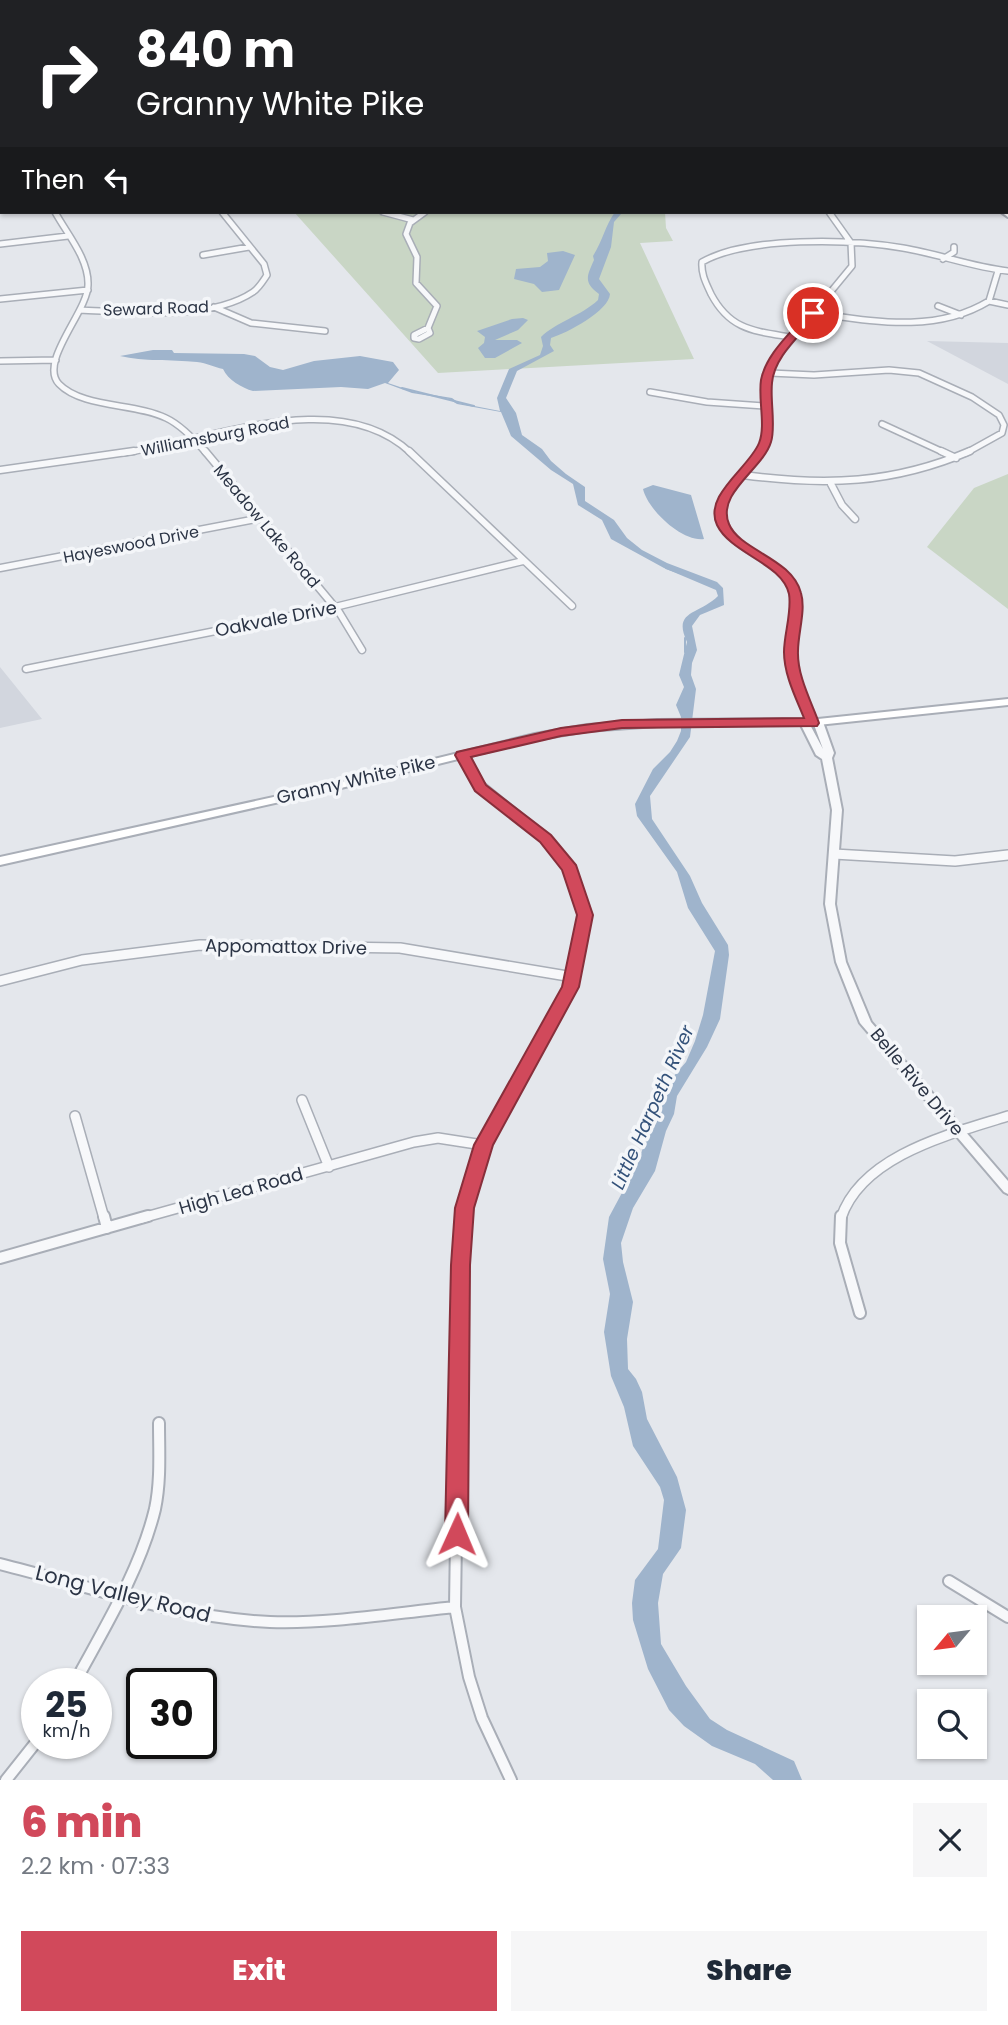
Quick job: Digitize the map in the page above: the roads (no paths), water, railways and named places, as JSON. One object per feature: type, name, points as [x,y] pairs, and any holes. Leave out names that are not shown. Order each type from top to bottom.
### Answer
[{"type":"main road","name":"Granny White Pike","points":[[0,861],[333,787],[561,732],[657,723],[812,723],[1008,702]]},
{"type":"street","points":[[0,361],[55,359],[88,290],[84,267],[56,214]]},
{"type":"street","name":"Seward Road","points":[[80,310],[171,311],[214,307],[242,298],[264,284],[267,275],[264,264],[224,214]]},
{"type":"street","points":[[390,214],[412,220]]},
{"type":"street","points":[[422,214],[412,220],[406,234],[417,257],[416,283],[437,306],[428,328]]},
{"type":"street","points":[[812,723],[797,683],[791,655],[796,596],[791,582],[779,570],[745,549],[722,523],[722,507],[727,493],[765,442],[766,380],[772,363],[790,337],[852,266],[855,251],[848,232],[831,214]]},
{"type":"street","points":[[0,244],[68,236]]},
{"type":"street","points":[[790,337],[751,329],[727,319],[719,312],[703,275],[702,262],[719,251],[742,247],[852,245],[895,247],[1008,271]]},
{"type":"street","points":[[203,256],[249,247]]},
{"type":"street","points":[[943,259],[954,252],[954,247]]},
{"type":"street","points":[[989,300],[998,271]]},
{"type":"street","points":[[0,299],[88,290]]},
{"type":"street","points":[[813,313],[904,324],[961,315],[989,300],[1008,305]]},
{"type":"street","points":[[938,306],[961,315]]},
{"type":"street","points":[[214,307],[251,323],[325,331]]},
{"type":"street","name":"Meadow Lake Road","points":[[55,359],[52,372],[58,383],[67,389],[83,396],[167,418],[192,439],[335,607],[362,650]]},
{"type":"street","points":[[743,475],[797,483],[831,484],[925,471],[1002,433],[1003,420],[999,415],[972,397],[931,377],[889,370],[814,375],[770,373]]},
{"type":"street","points":[[650,393],[707,402],[765,406]]},
{"type":"street","name":"Williamsburg Road","points":[[0,470],[92,459],[285,421],[330,421],[374,429],[400,443],[422,461],[572,606]]},
{"type":"street","points":[[882,424],[956,458]]},
{"type":"street","points":[[831,484],[842,505],[855,519]]},
{"type":"street","name":"Hayeswood Drive","points":[[0,568],[261,518]]},
{"type":"street","name":"Oakvale Drive","points":[[26,669],[335,607],[523,561]]},
{"type":"street","name":"Belle Rive Drive","points":[[812,723],[821,755],[827,758],[837,810],[830,907],[841,962],[866,1023],[1008,1189]]},
{"type":"street","points":[[462,755],[480,788],[546,839],[570,869],[585,915],[571,987],[483,1145],[465,1208],[460,1265],[455,1607],[469,1677],[482,1718],[510,1780]]},
{"type":"street","points":[[834,853],[955,861],[1008,855]]},
{"type":"street","name":"Appomattox Drive","points":[[0,981],[82,960],[200,945],[400,948],[573,977]]},
{"type":"street","points":[[302,1100],[329,1167]]},
{"type":"street","points":[[75,1115],[107,1228]]},
{"type":"street","points":[[860,1313],[850,1283],[838,1226],[851,1196],[871,1173],[903,1152],[1008,1116]]},
{"type":"street","name":"High Lea Road","points":[[0,1258],[329,1167],[374,1152],[438,1138],[483,1145]]},
{"type":"street","points":[[82,1668],[121,1593],[152,1522],[159,1482],[159,1423]]},
{"type":"street","name":"Long Valley Road","points":[[0,1564],[206,1616],[271,1622],[338,1619],[455,1607]]},
{"type":"street","points":[[949,1581],[1008,1617]]},
{"type":"street","points":[[6,1780],[23,1759]]},
{"type":"water","points":[[614,214],[621,214],[614,222],[611,247],[599,279],[610,294],[608,301],[586,320],[551,338],[550,345],[554,351],[517,371],[506,398],[516,413],[522,435],[585,487],[585,501],[614,520],[627,538],[642,550],[667,563],[717,582],[723,588],[724,605],[700,615],[692,626],[697,650],[691,675],[696,689],[690,737],[650,796],[652,819],[690,876],[702,903],[728,945],[729,955],[720,1019],[707,1047],[677,1096],[674,1114],[666,1131],[655,1171],[633,1208],[621,1243],[633,1302],[627,1339],[628,1369],[642,1392],[647,1419],[677,1477],[686,1510],[681,1548],[663,1574],[658,1603],[661,1644],[710,1719],[727,1730],[794,1761],[802,1780],[773,1780],[755,1764],[712,1746],[684,1726],[669,1710],[648,1669],[633,1620],[632,1603],[635,1580],[658,1549],[664,1500],[660,1487],[633,1446],[624,1407],[611,1376],[604,1332],[610,1294],[603,1259],[609,1217],[639,1161],[651,1120],[673,1077],[686,1062],[695,1041],[703,1015],[715,951],[688,908],[677,872],[637,816],[635,804],[653,769],[670,752],[681,731],[681,717],[676,705],[684,687],[679,675],[687,642],[683,632],[685,618],[718,596],[716,590],[664,568],[611,539],[602,520],[578,505],[573,484],[551,470],[511,436],[501,412],[412,393],[385,383],[368,389],[341,387],[253,391],[236,383],[223,369],[204,363],[120,356],[153,350],[244,354],[255,356],[270,367],[283,370],[314,361],[360,356],[393,362],[399,370],[388,383],[415,392],[452,398],[459,403],[500,411],[497,398],[509,369],[540,355],[543,346],[541,337],[598,300],[599,294],[590,286],[588,275],[593,256]]},
{"type":"water","points":[[563,251],[575,255],[559,290],[542,292],[534,284],[514,279],[516,269],[540,267],[548,261],[547,253]]},
{"type":"water","points":[[523,318],[528,320],[518,330],[495,340],[517,340],[522,343],[495,358],[485,358],[478,348],[484,343],[485,337],[477,331]]},
{"type":"water","points":[[653,485],[691,495],[704,539],[695,539],[676,530],[659,515],[643,489]]},
{"type":"waterway","points":[[402,388],[474,406]]},
{"type":"waterway","name":"Little Harpeth River","points":[[666,568],[683,574]]},
{"type":"waterway","name":"Little Harpeth River","points":[[685,638],[685,652]]}]
